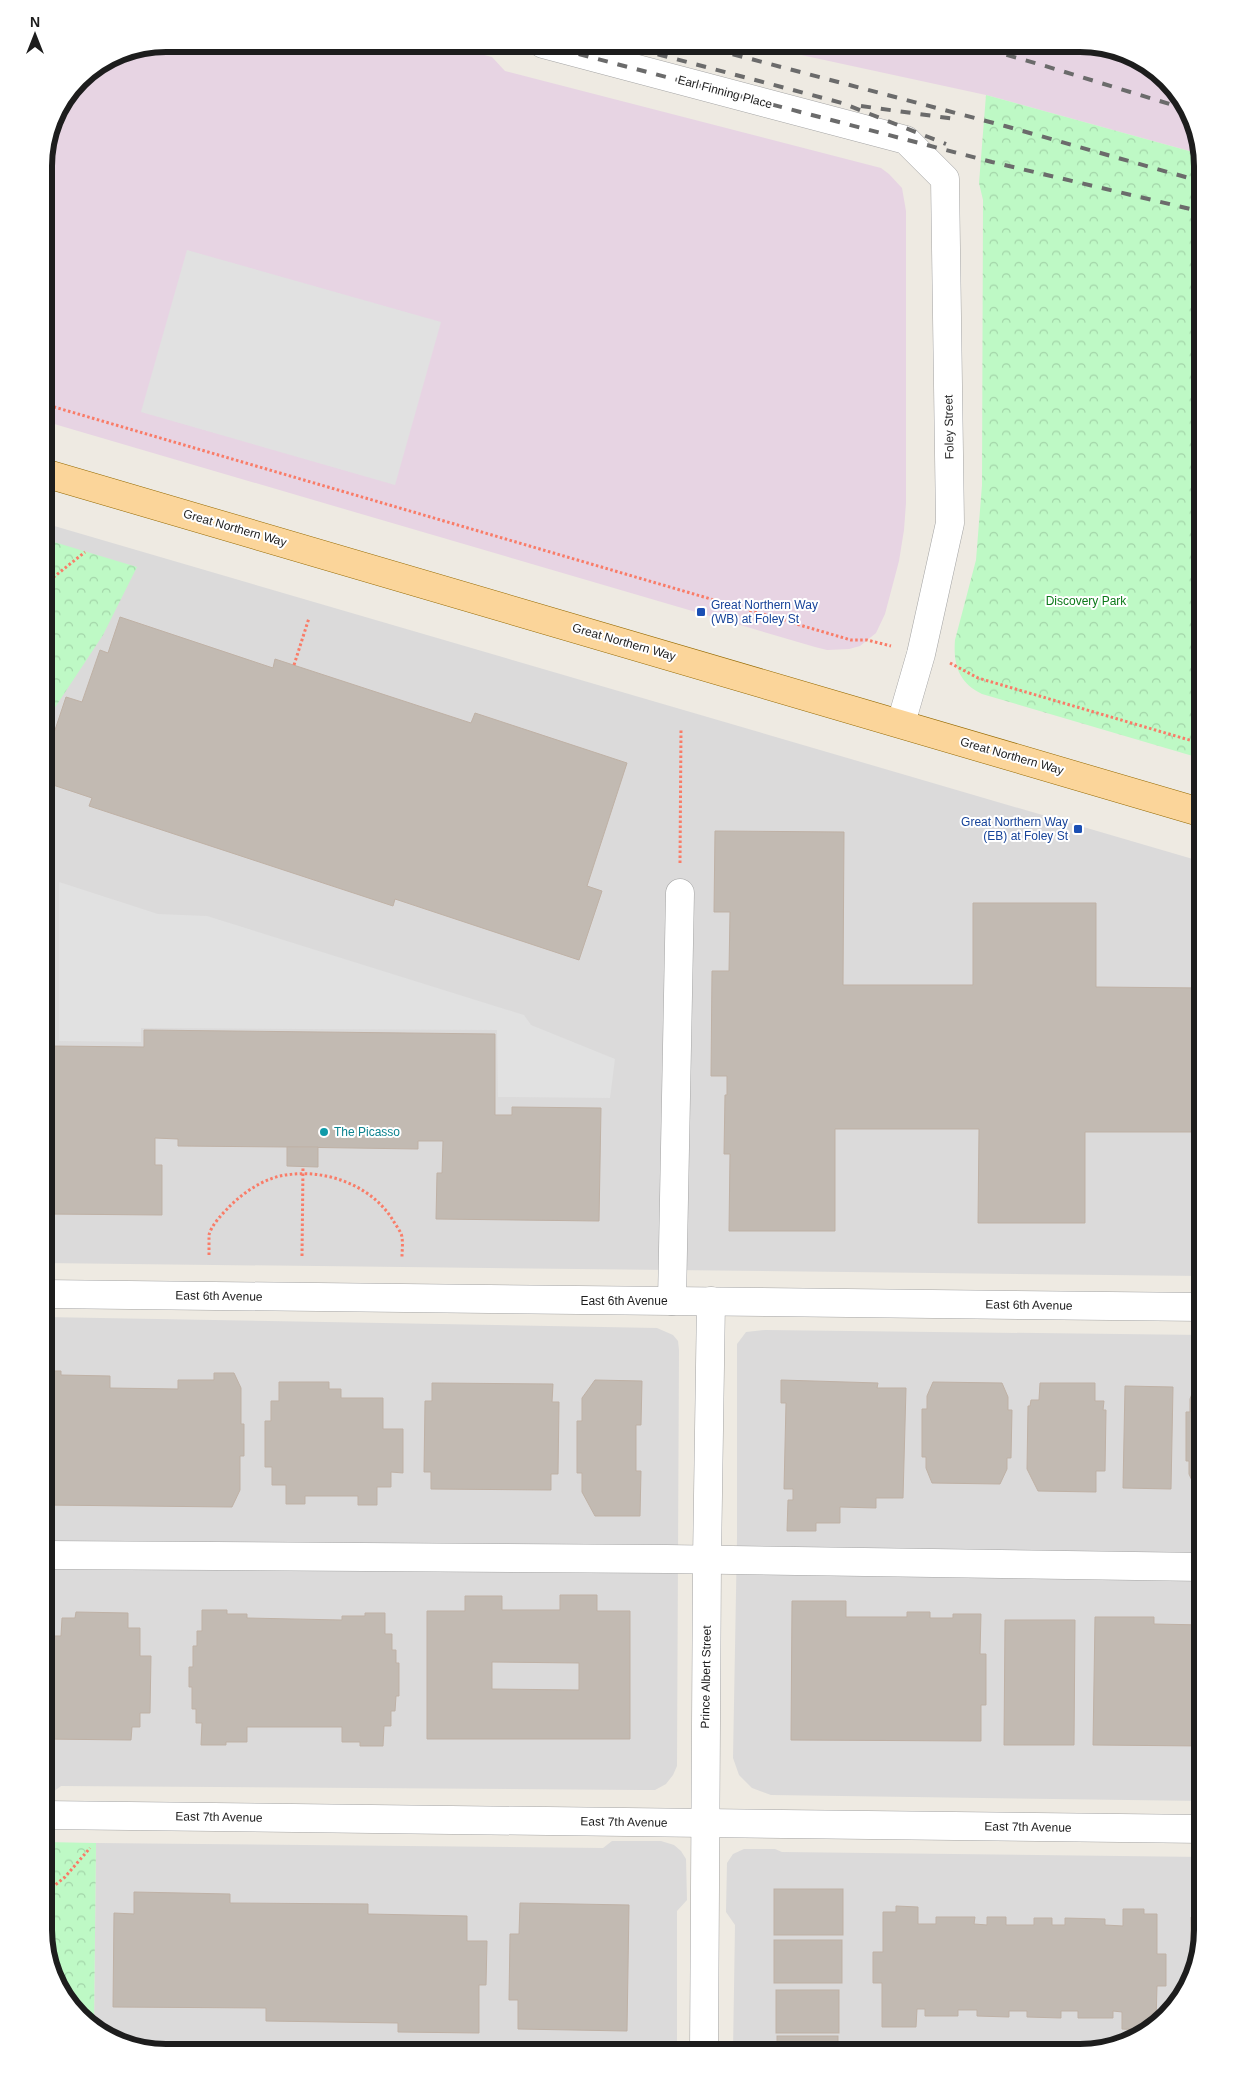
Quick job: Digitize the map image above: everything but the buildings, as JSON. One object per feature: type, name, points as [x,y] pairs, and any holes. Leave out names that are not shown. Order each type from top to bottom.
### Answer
[{"type":"main road","name":"Great Northern Way","points":[[53,476],[1194,810]]},
{"type":"street","name":"Earl Finning Place","points":[[575,52],[906,140]]},
{"type":"street","name":"Foley Street","points":[[901,723],[921,654],[950,523],[945,179],[906,140]]},
{"type":"street","points":[[672,1301],[680,893]]},
{"type":"street","name":"East 6th Avenue","points":[[52,1294],[1194,1307]]},
{"type":"street","name":"Prince Albert Street","points":[[704,2044],[707,1560],[712,1302]]},
{"type":"street","points":[[52,1556],[707,1560],[1194,1567]]},
{"type":"street","name":"East 7th Avenue","points":[[52,1815],[1194,1829]]},
{"type":"path","points":[[53,407],[851,640],[867,640]]},
{"type":"path","points":[[53,578],[85,552]]},
{"type":"path","points":[[294,665],[309,618]]},
{"type":"path","points":[[956,664],[978,678],[1194,741]]},
{"type":"path","points":[[680,893],[681,728]]},
{"type":"path","points":[[302,1256],[303,1166]]},
{"type":"path","points":[[210,1255],[210,1234],[222,1214],[238,1197],[258,1184],[272,1179],[303,1174],[328,1176],[351,1184],[372,1197],[390,1215],[402,1237],[402,1258]]},
{"type":"path","points":[[52,1888],[65,1877],[90,1848]]},
{"type":"shaded area","points":[[474,52],[492,57],[505,71],[881,168],[902,188],[906,211],[906,503],[904,530],[899,561],[885,614],[876,633],[860,646],[849,649],[827,650],[53,424],[53,159],[56,137],[64,116],[72,103],[86,86],[103,72],[123,61],[152,53]]},
{"type":"shaded area","points":[[791,53],[1088,53],[1103,55],[1131,64],[1156,81],[1166,91],[1183,116],[1194,152],[986,95]]},
{"type":"shaded area","points":[[187,250],[441,322],[395,485],[141,412]]},
{"type":"shaded area","points":[[53,526],[1194,859],[1194,1276],[52,1263]]},
{"type":"shaded area","points":[[59,882],[158,914],[207,916],[524,1015],[531,1025],[615,1059],[610,1098],[498,1097],[497,1030],[141,1028],[141,1042],[59,1041]]},
{"type":"shaded area","points":[[52,1317],[657,1328],[673,1335],[678,1341],[677,1766],[666,1784],[655,1790],[61,1786],[53,1792]]},
{"type":"shaded area","points":[[765,1330],[1194,1335],[1194,1801],[771,1795],[752,1788],[739,1775],[733,1758],[737,1538],[737,1344],[746,1332]]},
{"type":"shaded area","points":[[612,1841],[661,1841],[674,1845],[686,1859],[687,1900],[677,1911],[677,2044],[159,2043],[144,2041],[116,2032],[94,2017],[96,1843],[603,1848]]},
{"type":"shaded area","points":[[744,1849],[775,1849],[782,1852],[1194,1857],[1194,1944],[1191,1959],[1175,1993],[1156,2015],[1131,2032],[1110,2040],[1095,2043],[733,2044],[735,1925],[726,1912],[727,1863],[733,1854]]},
{"type":"green space","name":"Discovery Park","points":[[986,95],[1194,152],[1194,756],[982,694],[974,690],[959,672],[955,657],[955,640],[976,560],[982,485],[983,200],[979,183]]},
{"type":"green space","points":[[53,542],[137,567],[103,635],[53,711]]},
{"type":"green space","points":[[52,1842],[96,1843],[94,2017],[81,2005],[64,1980],[55,1952],[52,1929]]},
{"type":"railway","points":[[572,52],[992,162],[1194,210]]},
{"type":"railway","points":[[651,53],[842,103],[946,144]]},
{"type":"railway","points":[[727,53],[1005,126],[1194,179]]},
{"type":"railway","points":[[999,53],[1177,106]]},
{"type":"railway","points":[[861,106],[955,119]]},
{"type":"place","name":"Great Northern Way (WB) at Foley St","points":[[701,612]]},
{"type":"place","name":"Great Northern Way (EB) at Foley St","points":[[1078,829]]},
{"type":"place","name":"The Picasso","points":[[324,1132]]}]
